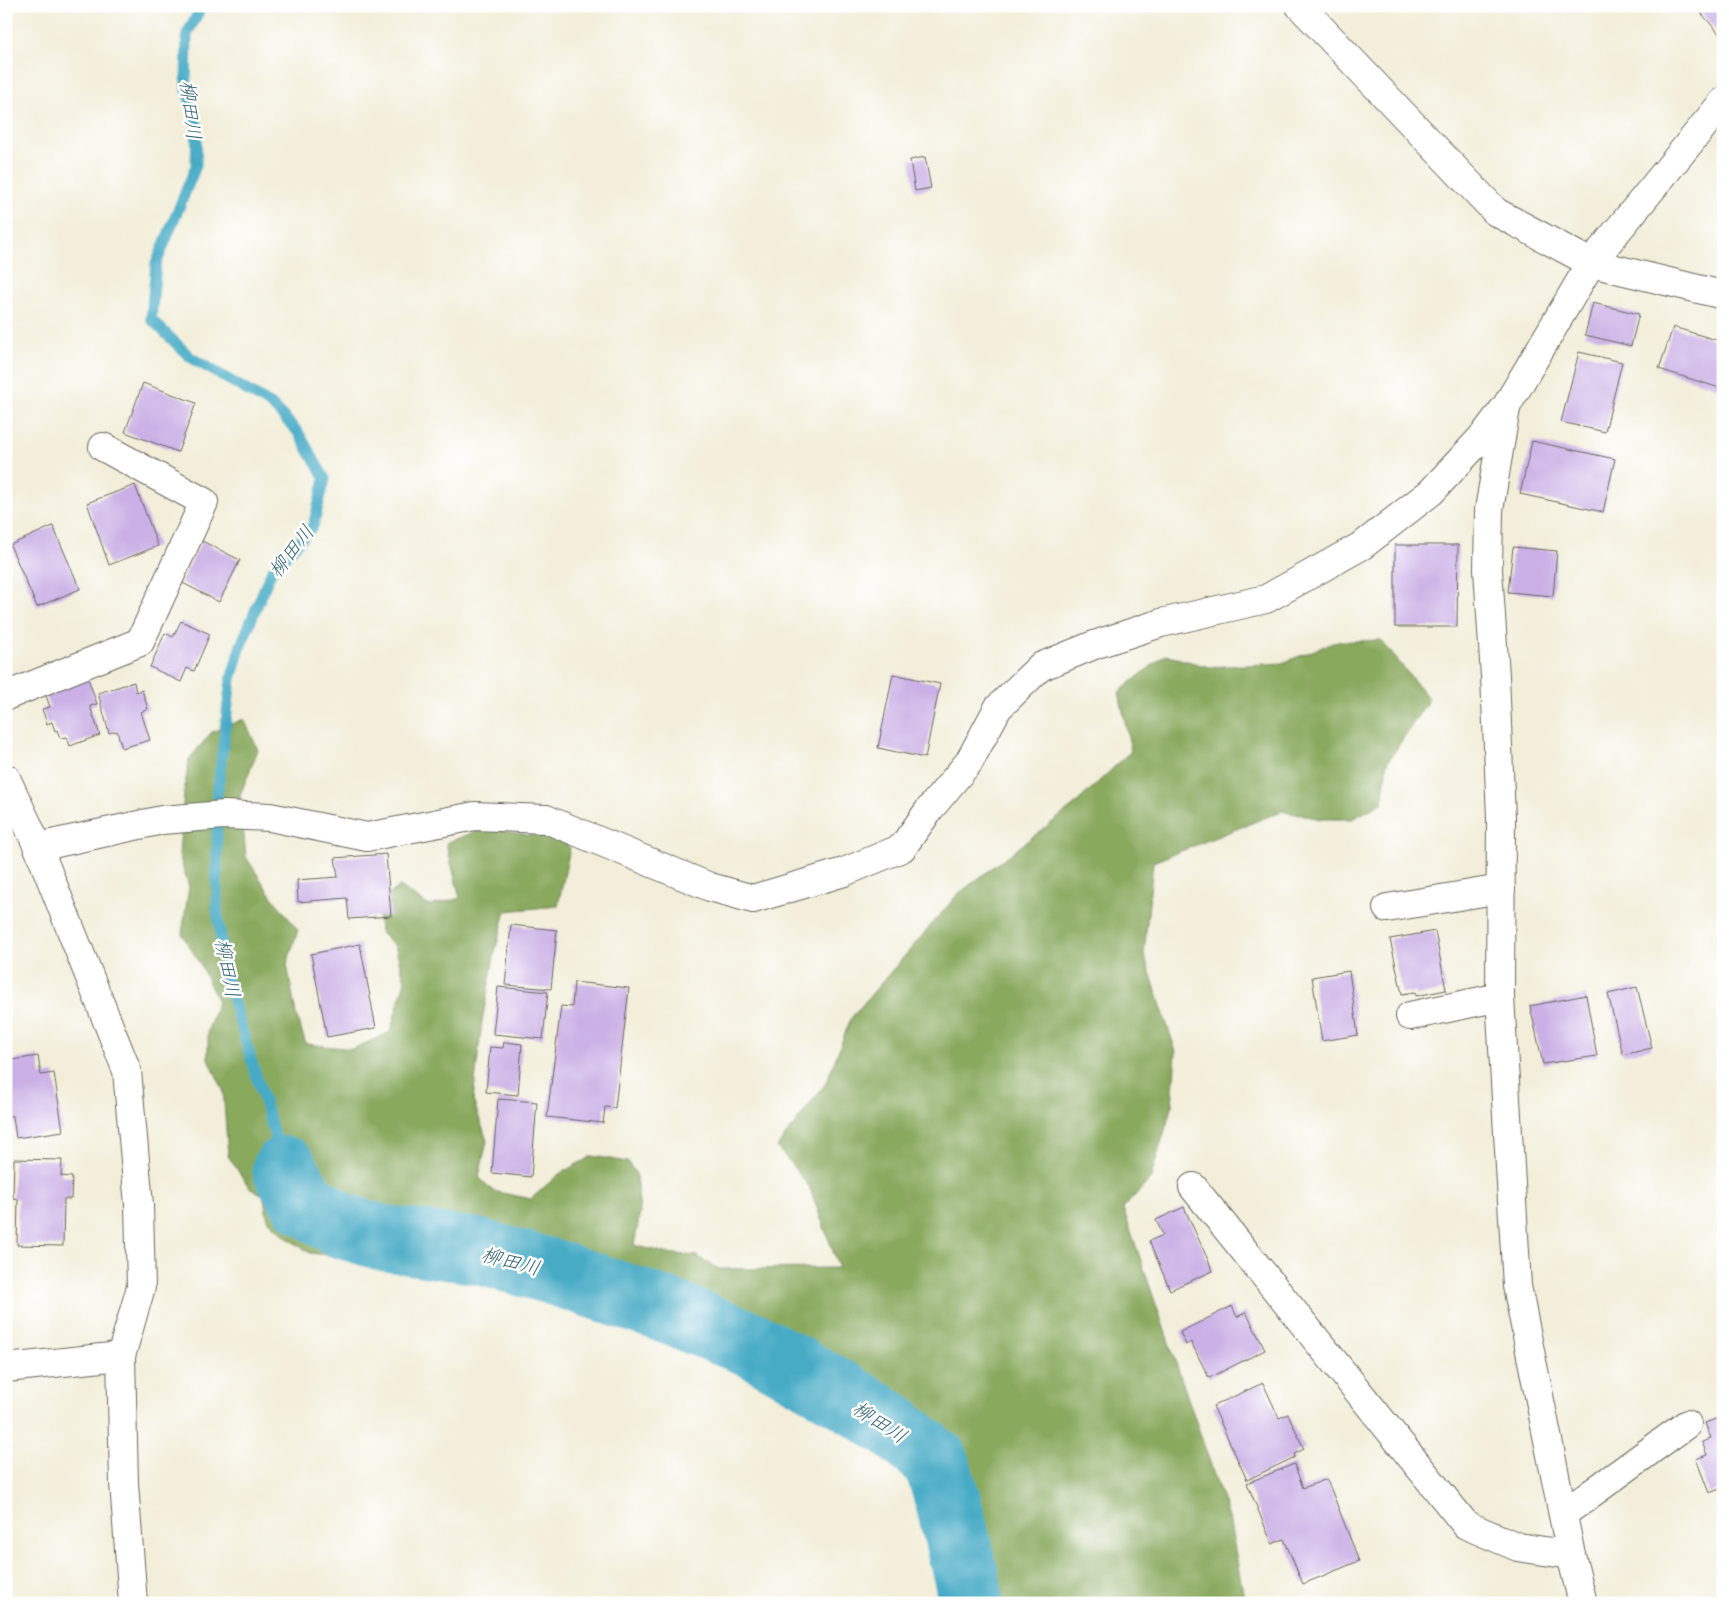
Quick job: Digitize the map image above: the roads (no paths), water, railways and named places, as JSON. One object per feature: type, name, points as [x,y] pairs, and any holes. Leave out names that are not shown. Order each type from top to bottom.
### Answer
[{"type":"street","points":[[1300,6],[1496,212],[1591,262],[1723,295]]},
{"type":"street","points":[[38,847],[162,820],[224,815],[270,817],[368,837],[474,816],[546,820],[710,887],[753,899],[835,874],[902,848],[929,810],[969,762],[998,708],[1040,666],[1094,645],[1162,623],[1266,599],[1363,545],[1431,492],[1484,435],[1507,405],[1591,262],[1723,102]]},
{"type":"street","points":[[1507,405],[1489,510],[1488,570],[1501,818],[1500,997],[1517,1286],[1582,1603]]},
{"type":"street","points":[[6,696],[140,642],[204,502],[102,447]]},
{"type":"street","points":[[6,778],[38,847],[127,1071],[139,1205],[141,1287],[121,1356],[124,1483],[133,1603]]},
{"type":"street","points":[[1387,908],[1501,888]]},
{"type":"street","points":[[1410,1016],[1500,997]]},
{"type":"street","points":[[1193,1187],[1466,1525],[1518,1548],[1571,1555]]},
{"type":"street","points":[[6,1368],[121,1356]]},
{"type":"street","points":[[1563,1514],[1687,1424]]},
{"type":"waterway","name":"柳田川","points":[[202,6],[187,34],[186,86],[197,125],[196,166],[156,264],[151,319],[190,357],[272,405],[298,432],[325,479],[313,526],[271,572],[241,645],[231,679],[217,796],[217,909],[226,978],[285,1169]]},
{"type":"waterway","name":"柳田川","points":[[285,1169],[304,1202],[340,1225],[383,1238],[476,1251],[553,1272],[662,1309],[751,1344],[844,1395],[893,1426],[936,1461],[948,1501],[968,1584],[970,1603]]}]
